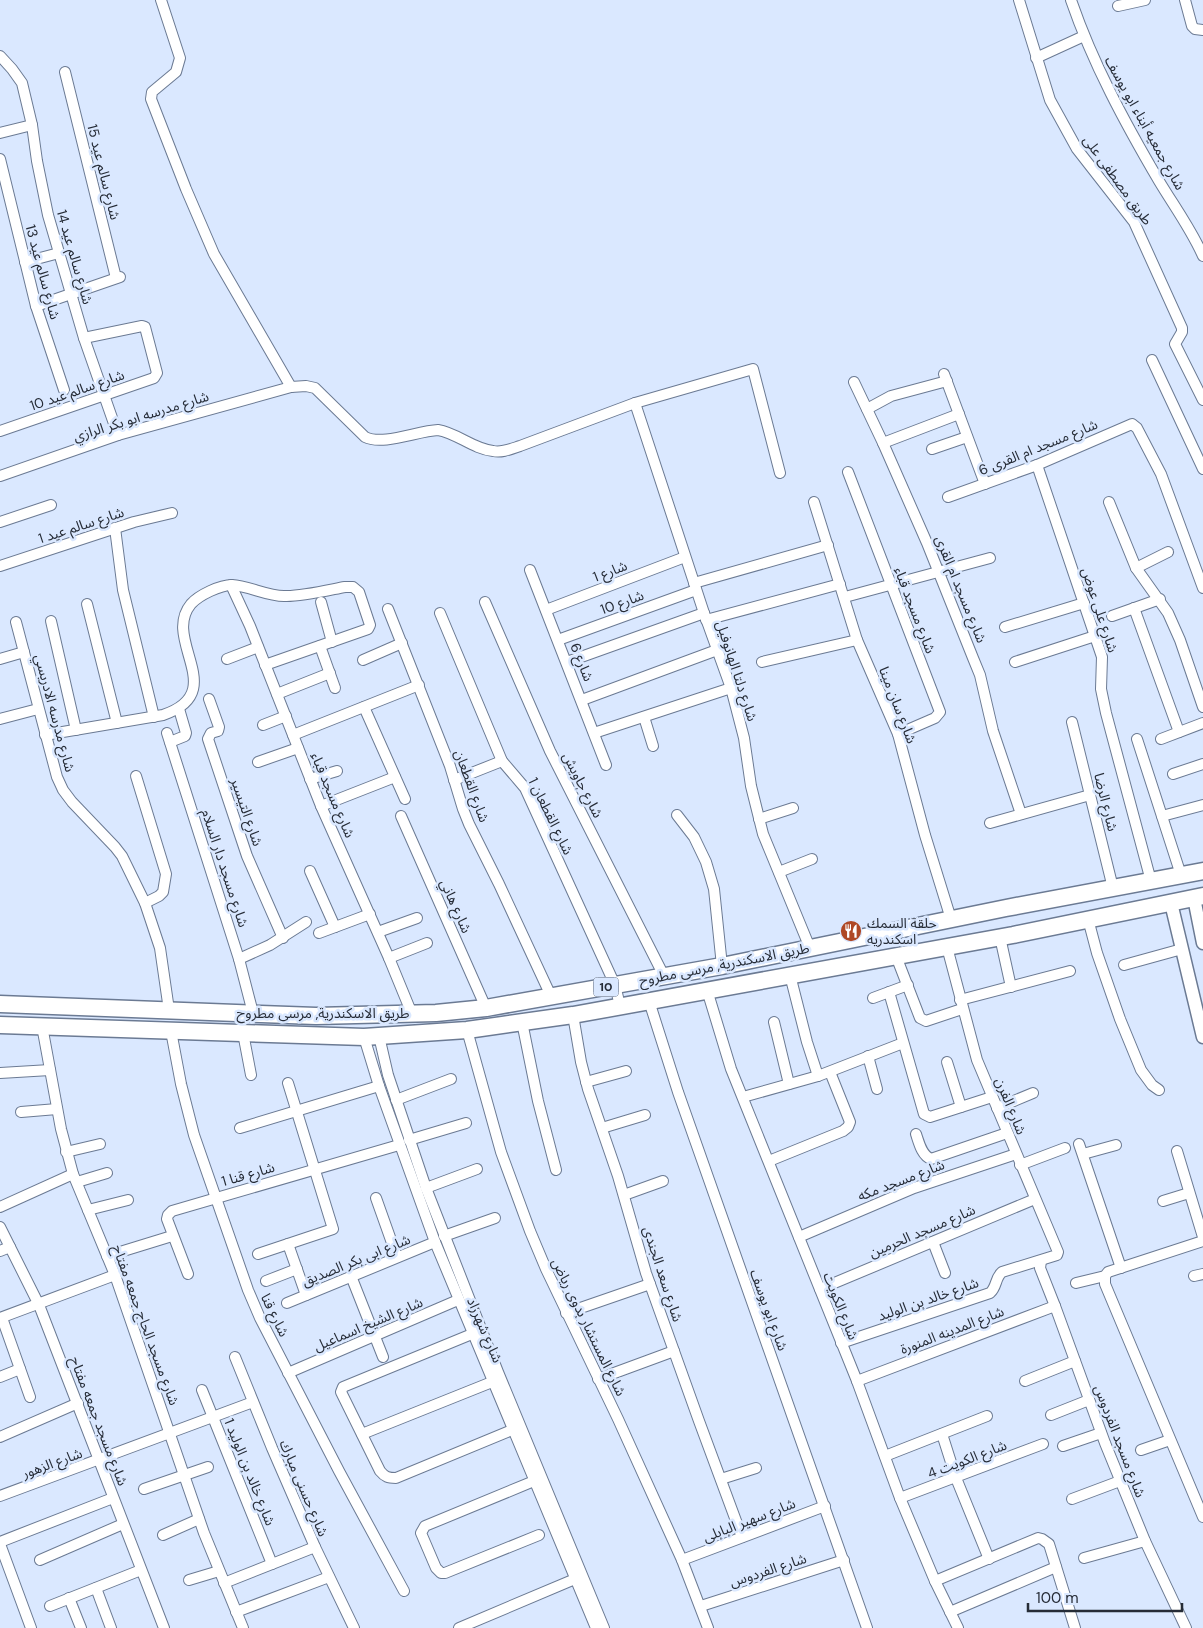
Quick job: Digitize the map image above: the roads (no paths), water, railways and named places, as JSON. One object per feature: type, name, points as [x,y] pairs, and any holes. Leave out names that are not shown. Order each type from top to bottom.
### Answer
[{"type":"main road","name":"طريق الاسكندرية, مرسى مطروح","points":[[0,1004],[316,1016],[412,1014],[486,1008],[722,966],[1006,908],[1203,871]]},
{"type":"main road","name":"طريق الاسكندرية, مرسى مطروح","points":[[0,1025],[372,1036],[467,1030],[574,1015],[1006,936],[1199,897]]},
{"type":"main road","points":[[1006,908],[1006,936]]},
{"type":"street","points":[[162,0],[180,58],[176,72],[152,92],[151,99],[214,254],[291,387]]},
{"type":"street","name":"طريق مصطفى على","points":[[1019,0],[1050,100],[1077,148],[1134,222],[1182,330],[1175,344],[1203,400]]},
{"type":"street","name":"شارع جمعيه أبناء ابو يوسف","points":[[1071,0],[1084,36],[1107,88],[1160,182],[1195,238],[1203,256]]},
{"type":"street","points":[[1118,6],[1144,0]]},
{"type":"street","points":[[1186,0],[1192,26],[1195,29],[1203,30]]},
{"type":"street","points":[[1036,58],[1084,36]]},
{"type":"street","name":"شارع سالم عيد 14","points":[[0,56],[22,83],[32,125],[44,197],[59,253],[84,338],[118,435]]},
{"type":"street","name":"شارع سالم عيد 15","points":[[65,72],[118,278],[71,294]]},
{"type":"street","points":[[0,133],[32,125]]},
{"type":"street","name":"شارع سالم عيد 13","points":[[0,159],[36,306],[64,390]]},
{"type":"street","points":[[25,262],[59,253]]},
{"type":"street","points":[[36,306],[71,294]]},
{"type":"street","name":"شارع سالم عيد 10","points":[[0,431],[154,378],[157,372],[145,327],[142,326],[84,338]]},
{"type":"street","points":[[1152,360],[1203,469]]},
{"type":"street","points":[[635,403],[752,369],[780,473]]},
{"type":"street","points":[[867,409],[891,396],[946,377],[985,484]]},
{"type":"street","name":"شارع مسجد ام القرى","points":[[854,382],[883,443],[980,675],[993,731],[1021,814]]},
{"type":"street","name":"شارع مدرسه ابو بكر الرازي","points":[[0,476],[118,435],[291,387],[306,386],[315,388],[370,440],[382,440],[438,430],[446,431],[492,452],[520,446],[635,403]]},
{"type":"street","name":"شارع دلتا الهانوفيل","points":[[635,403],[705,617],[731,688],[744,738],[751,786],[759,819],[810,948]]},
{"type":"street","points":[[883,443],[959,414]]},
{"type":"street","name":"شارع مسجد ام القرى 6","points":[[948,497],[1037,465],[1128,425],[1135,426],[1161,474],[1203,588]]},
{"type":"street","points":[[932,449],[967,437]]},
{"type":"street","name":"شارع على عوض","points":[[1037,465],[1102,656],[1102,689],[1106,714],[1151,881]]},
{"type":"street","name":"شارع مسجد قباء","points":[[848,472],[940,712],[935,718],[898,734]]},
{"type":"street","name":"شارع سان مينا","points":[[814,502],[845,596],[857,640],[898,734],[925,835],[951,919]]},
{"type":"street","points":[[1109,502],[1136,568],[1168,612],[1180,640],[1203,707]]},
{"type":"street","points":[[0,522],[51,505]]},
{"type":"street","name":"شارع سالم عيد 1","points":[[0,566],[134,522],[172,513]]},
{"type":"street","points":[[115,528],[123,590],[154,717]]},
{"type":"street","points":[[695,586],[828,545]]},
{"type":"street","points":[[1136,568],[1168,552]]},
{"type":"street","name":"شارع 1","points":[[546,610],[685,557]]},
{"type":"street","points":[[845,596],[990,558]]},
{"type":"street","name":"شارع 6","points":[[530,570],[606,765]]},
{"type":"street","points":[[567,662],[705,617],[840,584]]},
{"type":"street","points":[[45,735],[154,717],[179,709],[186,703],[192,691],[194,678],[182,631],[184,617],[190,605],[200,596],[231,585],[285,596],[345,587],[353,587],[359,592],[370,625],[366,630],[265,665]]},
{"type":"street","name":"شارع مسجد قباء","points":[[231,585],[258,646],[321,806],[378,932],[412,1014]]},
{"type":"street","name":"شارع 10","points":[[558,640],[695,586]]},
{"type":"street","points":[[1112,616],[1160,599]]},
{"type":"street","points":[[320,602],[332,642]]},
{"type":"street","name":"شارع جاويش","points":[[486,602],[550,751],[664,976]]},
{"type":"street","points":[[1005,627],[1084,603]]},
{"type":"street","points":[[87,604],[117,723]]},
{"type":"street","points":[[1134,608],[1179,732]]},
{"type":"street","name":"شارع القطعان","points":[[388,609],[419,685],[469,824],[551,996]]},
{"type":"street","name":"شارع القطعان 1","points":[[440,613],[502,761],[525,788],[615,985],[620,1006]]},
{"type":"street","name":"شارع مدرسه الادريسي","points":[[16,622],[57,777],[63,790],[72,802],[122,856],[145,903],[160,948],[169,1010]]},
{"type":"street","points":[[51,622],[76,730]]},
{"type":"street","points":[[1015,662],[1095,636]]},
{"type":"street","points":[[762,662],[857,640]]},
{"type":"street","points":[[363,660],[402,643]]},
{"type":"street","points":[[227,659],[258,646]]},
{"type":"street","points":[[320,646],[335,688]]},
{"type":"street","points":[[582,700],[717,650]]},
{"type":"street","points":[[0,658],[24,652]]},
{"type":"street","points":[[277,694],[330,672]]},
{"type":"street","points":[[293,735],[419,685]]},
{"type":"street","points":[[594,734],[731,688]]},
{"type":"street","name":"شارع التيسير","points":[[209,699],[219,727],[218,731],[212,733],[208,739],[247,856],[283,938]]},
{"type":"street","points":[[364,707],[405,799]]},
{"type":"street","points":[[0,719],[38,709]]},
{"type":"street","name":"شارع مسجد دار السلام","points":[[179,709],[186,733],[185,736],[169,737],[239,959],[253,1014]]},
{"type":"street","points":[[264,725],[286,716]]},
{"type":"street","points":[[644,717],[653,746]]},
{"type":"street","name":"شارع الرضا","points":[[1072,722],[1113,888]]},
{"type":"street","points":[[1161,739],[1203,723]]},
{"type":"street","points":[[1137,739],[1181,876]]},
{"type":"street","points":[[258,762],[298,748]]},
{"type":"street","points":[[454,780],[502,761]]},
{"type":"street","points":[[1174,774],[1203,764]]},
{"type":"street","points":[[310,779],[337,770]]},
{"type":"street","points":[[136,776],[166,874],[163,892],[145,903]]},
{"type":"street","points":[[321,806],[395,778]]},
{"type":"street","points":[[990,823],[1090,796]]},
{"type":"street","points":[[1162,816],[1203,805]]},
{"type":"street","points":[[759,819],[793,808]]},
{"type":"street","points":[[677,815],[694,837],[706,862],[714,889],[722,966]]},
{"type":"street","name":"شارع هاني","points":[[401,816],[486,1008]]},
{"type":"street","points":[[779,872],[812,859]]},
{"type":"street","points":[[310,871],[335,927]]},
{"type":"street","points":[[1199,897],[1203,943]]},
{"type":"street","points":[[1171,903],[1203,1037]]},
{"type":"street","points":[[319,933],[370,914]]},
{"type":"street","points":[[378,932],[417,918]]},
{"type":"street","points":[[1088,920],[1097,953],[1117,1010],[1138,1062],[1146,1078],[1159,1090]]},
{"type":"street","points":[[239,959],[283,938],[306,922]]},
{"type":"street","points":[[1006,936],[1011,987]]},
{"type":"street","points":[[389,958],[427,943]]},
{"type":"street","name":"شارع الفرن","points":[[947,947],[977,1060],[1034,1199],[1058,1252],[1055,1256],[1041,1260]]},
{"type":"street","points":[[1124,965],[1182,950]]},
{"type":"street","points":[[896,956],[918,1015],[926,1021],[961,1005],[1011,987],[1070,971]]},
{"type":"street","points":[[790,975],[807,1042],[818,1076]]},
{"type":"street","points":[[873,998],[908,984]]},
{"type":"street","name":"شارع الكويت","points":[[708,990],[731,1069],[858,1381],[900,1498],[935,1581],[958,1628]]},
{"type":"street","points":[[888,992],[924,1114],[930,1117],[992,1097]]},
{"type":"street","name":"شارع ابو يوسف","points":[[649,1001],[678,1092],[867,1628]]},
{"type":"street","name":"شارع سعد الجندى","points":[[574,1015],[586,1082],[624,1195],[650,1284],[742,1537]]},
{"type":"street","points":[[522,1022],[538,1101],[556,1170]]},
{"type":"street","points":[[774,1022],[789,1084]]},
{"type":"street","name":"شارع مسجد الحاج جمعه مفتاح","points":[[42,1026],[66,1152],[115,1275],[199,1519],[243,1628]]},
{"type":"street","name":"شارع المستشار بدوى رياض","points":[[467,1030],[501,1152],[542,1262],[618,1419],[682,1560],[708,1628]]},
{"type":"street","name":"شارع قنا","points":[[171,1031],[194,1135],[248,1290],[288,1373],[404,1591]]},
{"type":"street","points":[[243,1033],[251,1075]]},
{"type":"street","name":"شارع شهرزاد","points":[[372,1036],[379,1086],[426,1188],[534,1481],[575,1579],[596,1622],[604,1628]]},
{"type":"street","name":"شارع شهرزاد","points":[[372,1036],[396,1100],[404,1142],[435,1242],[492,1382],[513,1425],[596,1622]]},
{"type":"street","points":[[743,1097],[830,1072],[903,1043]]},
{"type":"street","points":[[868,1056],[877,1090]]},
{"type":"street","points":[[947,1062],[961,1107]]},
{"type":"street","points":[[0,1073],[50,1070]]},
{"type":"street","points":[[586,1082],[626,1071]]},
{"type":"street","points":[[768,1160],[843,1131],[848,1127],[850,1122],[830,1072]]},
{"type":"street","points":[[396,1100],[451,1079]]},
{"type":"street","points":[[258,1254],[333,1229],[288,1083]]},
{"type":"street","points":[[240,1128],[379,1086]]},
{"type":"street","points":[[997,1108],[1033,1093]]},
{"type":"street","points":[[21,1112],[57,1108]]},
{"type":"street","points":[[602,1128],[645,1115]]},
{"type":"street","name":"شارع قنا 1","points":[[188,1274],[167,1219],[172,1211],[466,1123]]},
{"type":"street","points":[[916,1134],[924,1154],[928,1159],[931,1159],[1007,1133]]},
{"type":"street","points":[[66,1152],[100,1144]]},
{"type":"street","points":[[1116,1145],[1081,1149],[1121,1268]]},
{"type":"street","points":[[1020,1165],[1065,1148]]},
{"type":"street","points":[[1177,1151],[1203,1237]]},
{"type":"street","name":"شارع مسجد مكه","points":[[799,1237],[914,1188],[1016,1154]]},
{"type":"street","points":[[426,1188],[477,1169]]},
{"type":"street","points":[[0,1207],[75,1178],[107,1173]]},
{"type":"street","points":[[624,1195],[663,1181]]},
{"type":"street","points":[[1163,1201],[1190,1193]]},
{"type":"street","points":[[376,1198],[397,1257]]},
{"type":"street","name":"شارع مسجد الحرمين","points":[[820,1289],[1034,1199]]},
{"type":"street","points":[[88,1210],[128,1200]]},
{"type":"street","points":[[444,1236],[495,1218]]},
{"type":"street","name":"شارع مسجد جمعه مفتاح","points":[[0,1227],[5,1249],[39,1305],[164,1628]]},
{"type":"street","points":[[107,1256],[172,1236]]},
{"type":"street","points":[[1203,1241],[1108,1272],[1105,1284],[1203,1517]]},
{"type":"street","name":"شارع ابى بكر الصديق","points":[[287,1303],[435,1242]]},
{"type":"street","points":[[933,1242],[945,1274]]},
{"type":"street","points":[[288,1244],[306,1295]]},
{"type":"street","name":"شارع مسجد الفردوس","points":[[1041,1260],[1040,1268],[1120,1482],[1144,1541],[1185,1628]]},
{"type":"street","name":"شارع خالد بن الوليد","points":[[841,1343],[990,1293],[994,1288],[997,1277],[1002,1272],[1041,1260]]},
{"type":"street","points":[[266,1281],[297,1269]]},
{"type":"street","points":[[30,1397],[1,1318],[115,1275]]},
{"type":"street","points":[[351,1276],[383,1356]]},
{"type":"street","points":[[1076,1283],[1106,1276]]},
{"type":"street","points":[[566,1313],[650,1284]]},
{"type":"street","name":"شارع الشيخ اسماعيل","points":[[288,1373],[458,1300]]},
{"type":"street","name":"شارع المدينه المنورة","points":[[858,1381],[1055,1306]]},
{"type":"street","points":[[472,1334],[343,1387],[341,1392],[380,1471],[384,1476],[390,1478],[396,1478],[513,1425]]},
{"type":"street","points":[[598,1379],[674,1351]]},
{"type":"street","name":"شارع حسنى مبارك","points":[[235,1357],[314,1547],[351,1627]]},
{"type":"street","points":[[1025,1381],[1075,1360]]},
{"type":"street","points":[[0,1377],[20,1369]]},
{"type":"street","points":[[362,1434],[492,1382]]},
{"type":"street","name":"شارع خالد بن الوليد 1","points":[[202,1390],[272,1564]]},
{"type":"street","points":[[1052,1415],[1089,1400]]},
{"type":"street","name":"شارع الزهور","points":[[0,1496],[253,1402]]},
{"type":"street","points":[[0,1437],[78,1403]]},
{"type":"street","points":[[885,1456],[987,1416]]},
{"type":"street","points":[[1063,1446],[1101,1433]]},
{"type":"street","points":[[942,1434],[956,1478],[989,1559]]},
{"type":"street","points":[[1141,1450],[1170,1440]]},
{"type":"street","name":"شارع الكويت 4","points":[[900,1498],[1044,1444]]},
{"type":"street","points":[[144,1490],[208,1467]]},
{"type":"street","points":[[720,1479],[756,1468]]},
{"type":"street","points":[[534,1481],[425,1526],[421,1533],[436,1568],[441,1573],[539,1535]]},
{"type":"street","points":[[1072,1499],[1120,1482]]},
{"type":"street","points":[[31,1628],[2,1556],[0,1543],[113,1498]]},
{"type":"street","name":"شارع سهير البابلى","points":[[682,1560],[825,1506]]},
{"type":"street","points":[[163,1535],[199,1519]]},
{"type":"street","points":[[40,1560],[123,1524]]},
{"type":"street","points":[[935,1581],[1038,1538],[1046,1540],[1049,1544],[1073,1628]]},
{"type":"street","points":[[1084,1558],[1144,1541]]},
{"type":"street","points":[[224,1583],[314,1547]]},
{"type":"street","name":"شارع الفردوس","points":[[701,1606],[844,1560]]},
{"type":"street","points":[[950,1612],[1056,1567]]},
{"type":"street","points":[[50,1606],[141,1570]]},
{"type":"street","points":[[189,1580],[219,1571]]},
{"type":"street","points":[[236,1612],[329,1577]]},
{"type":"street","points":[[459,1628],[575,1579]]},
{"type":"street","points":[[96,1588],[111,1628]]},
{"type":"street","points":[[70,1598],[81,1628]]},
{"type":"place","name":"حلقة السمك اسكندريه","points":[[851,931]]}]
